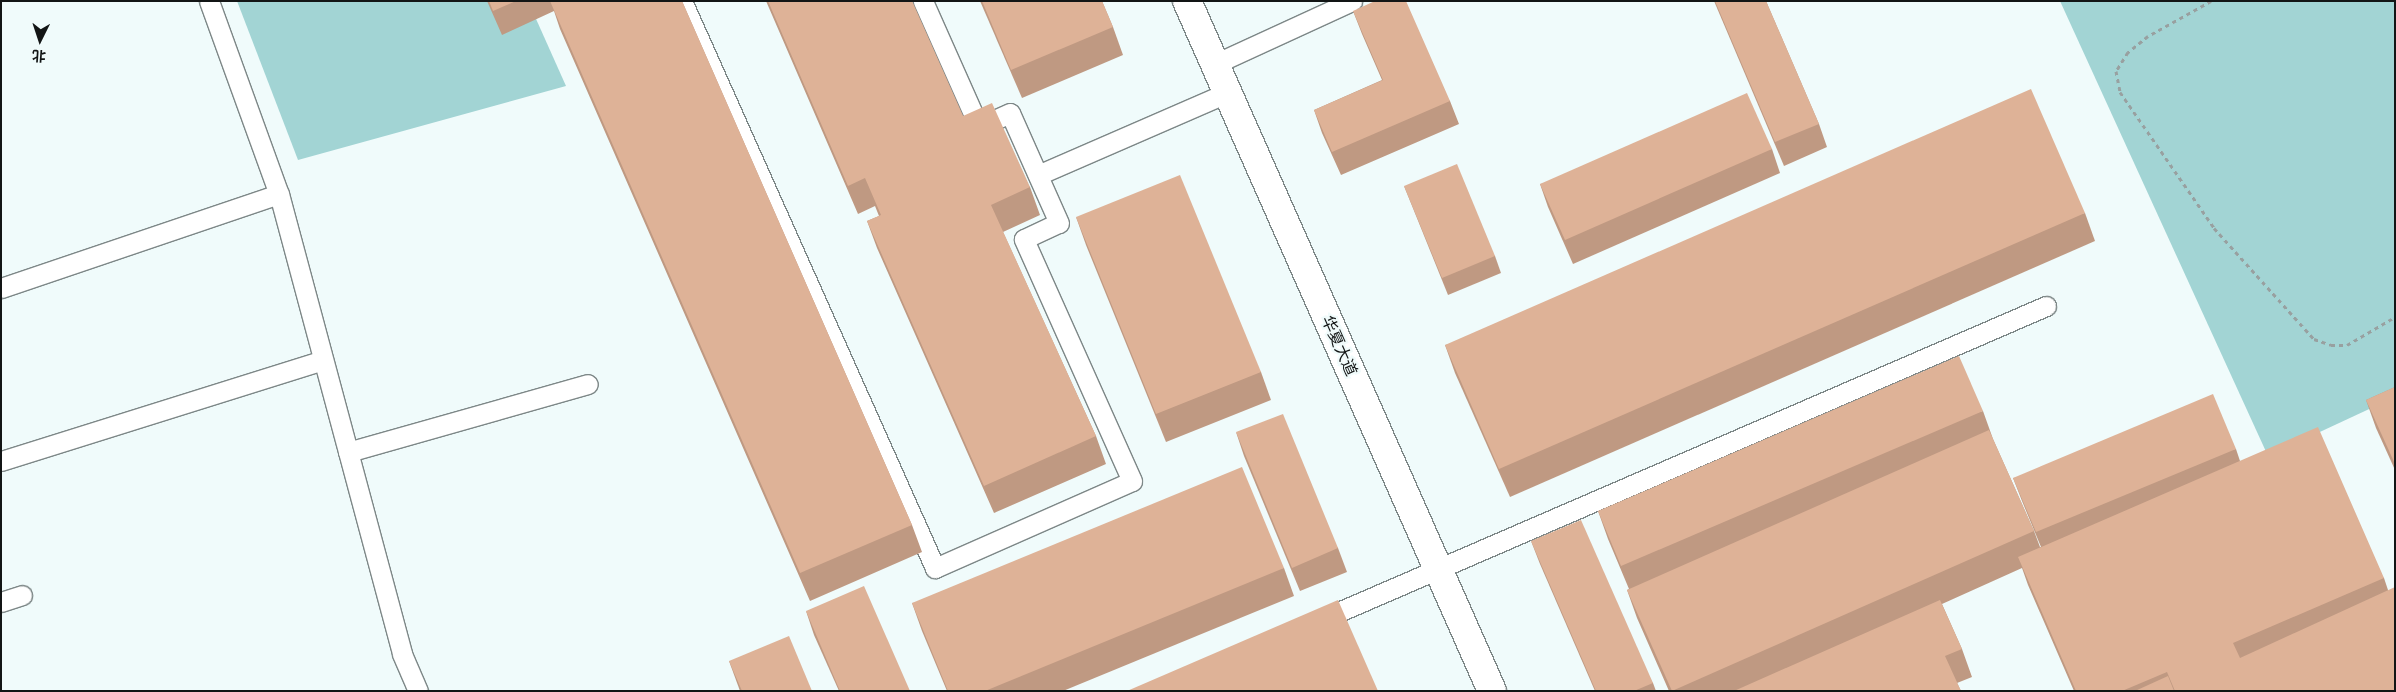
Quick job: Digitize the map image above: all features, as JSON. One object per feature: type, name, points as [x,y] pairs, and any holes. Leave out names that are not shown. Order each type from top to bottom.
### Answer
[{"type":"street","name":"华夏大道","points":[[1187,1],[1492,691]]},
{"type":"lane","points":[[209,1],[278,194],[402,654],[418,691]]},
{"type":"lane","points":[[682,1],[935,568],[1132,481],[1024,239],[1059,223],[1010,114],[979,127],[923,1]]},
{"type":"lane","points":[[1215,64],[1352,1]]},
{"type":"lane","points":[[1038,175],[1227,93]]},
{"type":"lane","points":[[1,288],[278,194]]},
{"type":"lane","points":[[1301,628],[2046,306]]},
{"type":"lane","points":[[1,461],[323,360]]},
{"type":"lane","points":[[348,452],[588,384]]},
{"type":"lane","points":[[1,602],[22,595]]},
{"type":"path","points":[[2211,1],[2148,36],[2128,52],[2116,71],[2120,92],[2214,228],[2314,339],[2331,345],[2347,344],[2395,317]]},
{"type":"shaded area","points":[[237,1],[528,1],[566,86],[298,160]]},
{"type":"shaded area","points":[[2060,1],[2395,1],[2395,397],[2268,456]]},
{"type":"building","points":[[489,1],[516,1],[493,11]]},
{"type":"building","points":[[550,1],[682,1],[912,525],[800,573]]},
{"type":"building","points":[[768,1],[912,1],[963,116],[992,103],[1030,187],[991,205],[1096,436],[984,486],[867,221],[881,215],[865,178],[848,186]]},
{"type":"building","points":[[982,1],[1102,1],[1113,27],[1011,70]]},
{"type":"building","points":[[1375,1],[1406,1],[1450,101],[1332,152],[1314,110],[1383,80],[1353,11]]},
{"type":"building","points":[[1715,1],[1766,1],[1819,124],[1775,142]]},
{"type":"building","points":[[2031,89],[2085,213],[1499,469],[1445,345]]},
{"type":"building","points":[[1747,93],[1772,149],[1565,240],[1540,184]]},
{"type":"building","points":[[1457,164],[1495,256],[1442,278],[1404,186]]},
{"type":"building","points":[[1180,175],[1261,372],[1156,414],[1076,217]]},
{"type":"building","points":[[1959,356],[1983,411],[1621,566],[1598,511]]},
{"type":"building","points":[[2395,387],[2395,464],[2366,400]]},
{"type":"building","points":[[2213,394],[2236,449],[2036,532],[2013,478]]},
{"type":"building","points":[[1283,414],[1338,548],[1292,568],[1236,432]]},
{"type":"building","points":[[2318,427],[2384,578],[2233,643],[2240,658],[2395,587],[2395,691],[2175,691],[2167,672],[2122,691],[2076,691],[2018,557]]},
{"type":"building","points":[[1989,430],[2034,531],[1672,691],[1627,590]]},
{"type":"building","points":[[1242,467],[1284,568],[985,691],[948,691],[912,603]]},
{"type":"building","points":[[1581,520],[1653,683],[1634,691],[1596,691],[1531,541]]},
{"type":"building","points":[[864,586],[910,691],[840,691],[806,611]]},
{"type":"building","points":[[1338,600],[1378,691],[1127,691]]},
{"type":"building","points":[[1940,600],[1962,649],[1945,656],[1961,691],[1734,691]]},
{"type":"building","points":[[789,636],[812,691],[742,691],[729,661]]},
{"type":"building","points":[[2168,676],[2174,691],[2135,691]]}]
